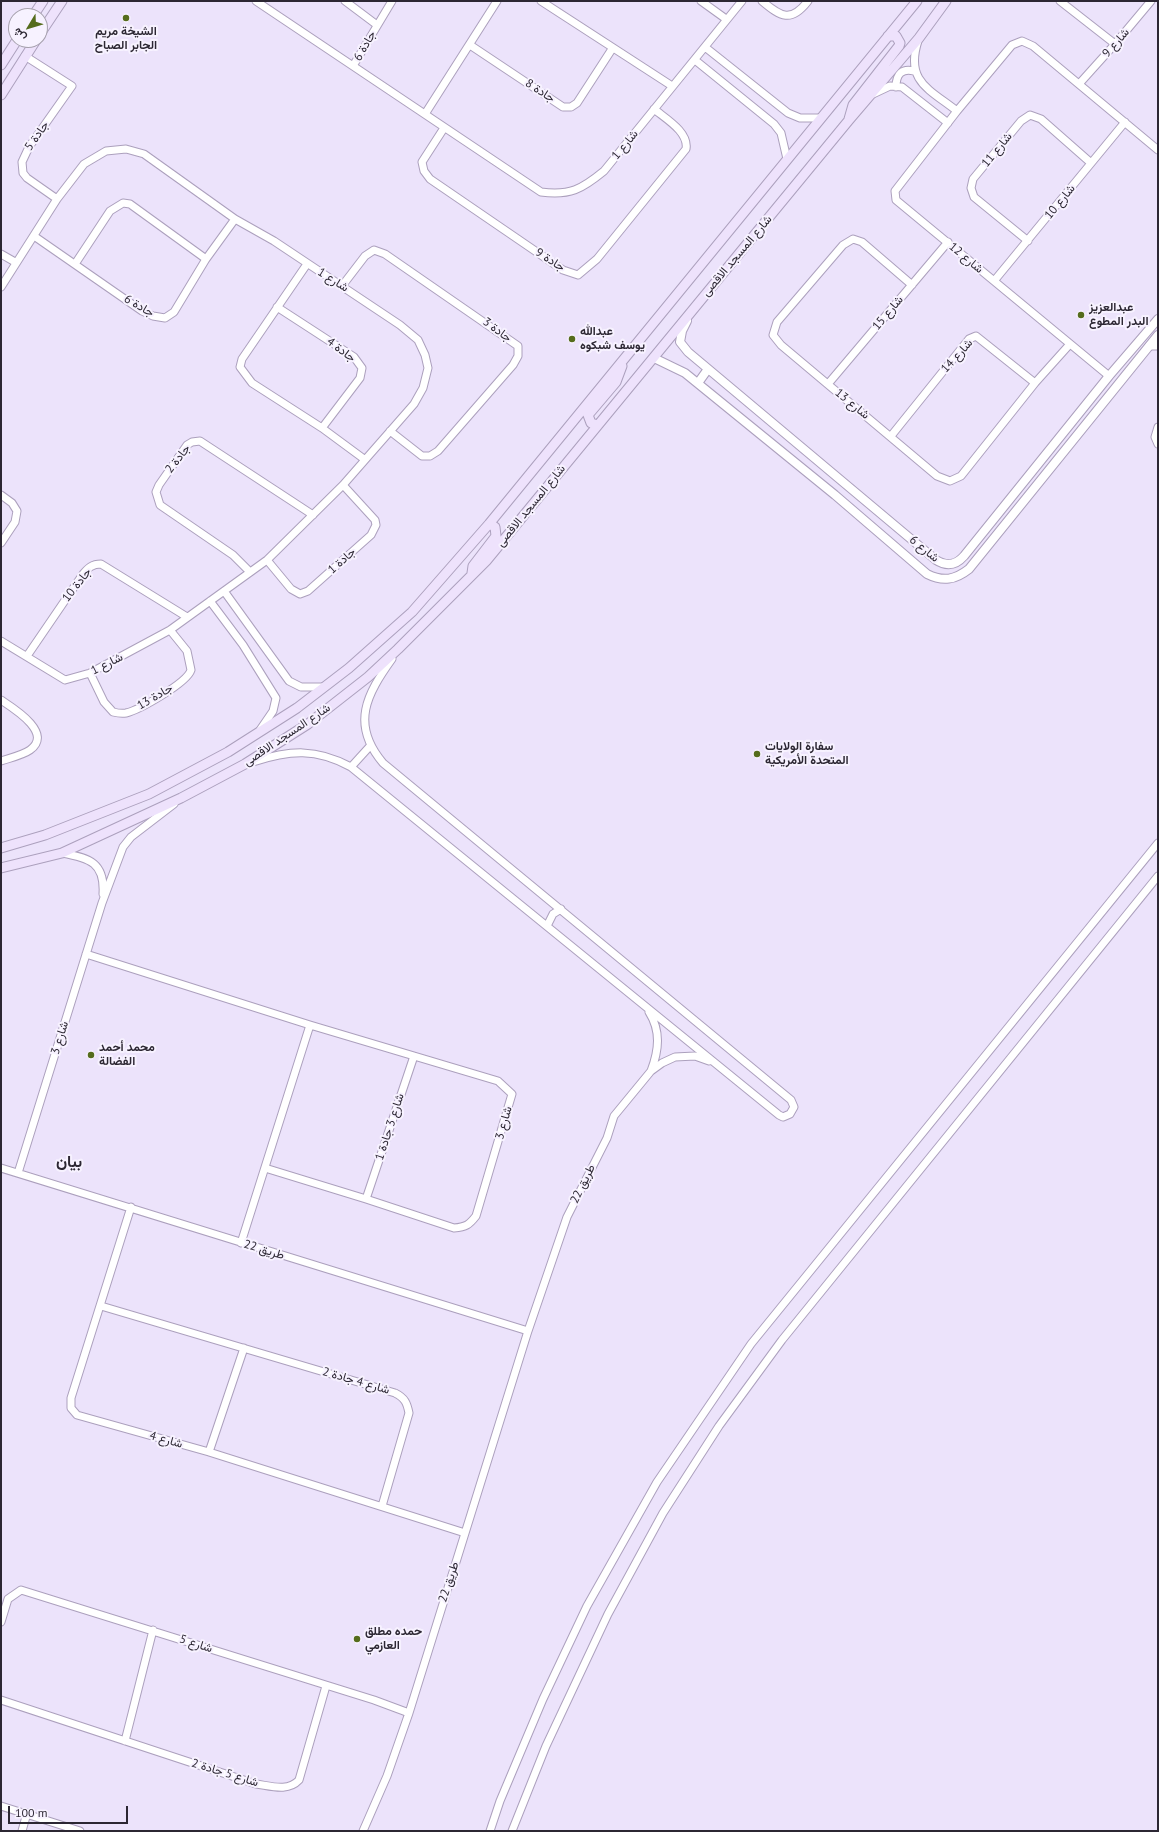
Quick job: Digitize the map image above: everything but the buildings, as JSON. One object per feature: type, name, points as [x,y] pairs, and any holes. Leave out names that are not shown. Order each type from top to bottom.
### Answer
[{"type":"main road","points":[[48,22],[62,1]]},
{"type":"main road","name":"شارع المسجد الاقصى","points":[[1,848],[45,835],[149,794],[228,752],[297,708],[348,668],[412,612],[488,524],[917,1]]},
{"type":"main road","name":"شارع المسجد الاقصى","points":[[1,868],[62,853],[182,798],[245,764],[308,724],[368,677],[487,560],[849,120],[919,38],[946,1]]},
{"type":"main road","points":[[849,120],[853,105],[899,46],[900,42],[896,36],[888,36]]},
{"type":"main road","points":[[1,65],[12,48]]},
{"type":"main road","points":[[1,95],[30,48]]},
{"type":"main road","points":[[598,425],[591,424],[588,415],[616,382],[624,359]]},
{"type":"main road","points":[[471,576],[473,566],[496,536],[495,526],[488,524]]},
{"type":"street","name":"شارع 1","points":[[256,1],[541,192],[559,195],[586,186],[604,171],[742,1]]},
{"type":"street","name":"جادة 6","points":[[345,1],[376,25]]},
{"type":"street","name":"جادة 6","points":[[353,66],[376,25],[392,1]]},
{"type":"street","points":[[425,114],[497,1]]},
{"type":"street","points":[[541,1],[672,86]]},
{"type":"street","points":[[701,1],[726,19]]},
{"type":"street","points":[[762,1],[777,13],[786,16],[794,14],[808,1]]},
{"type":"street","points":[[1060,1],[1115,44]]},
{"type":"street","name":"شارع 9","points":[[1079,84],[1151,1]]},
{"type":"street","points":[[919,38],[913,63],[914,71],[928,89],[957,111]]},
{"type":"street","name":"شارع 12","points":[[1109,376],[896,200],[894,196],[895,191],[957,111],[1012,45],[1022,40],[1033,46],[1158,150]]},
{"type":"street","name":"جادة 8","points":[[470,45],[563,106],[571,107],[576,103],[612,48]]},
{"type":"street","points":[[705,47],[788,114],[800,118],[821,118]]},
{"type":"street","name":"جادة 5","points":[[25,56],[72,86],[29,147],[22,162],[23,173],[27,178],[57,199]]},
{"type":"street","points":[[695,60],[774,124],[783,137],[788,159]]},
{"type":"street","points":[[896,86],[896,78],[900,72],[907,69],[914,71]]},
{"type":"street","points":[[870,96],[882,89],[896,86],[902,87],[948,123]]},
{"type":"street","name":"جادة 9","points":[[444,128],[422,162],[424,171],[430,179],[563,270],[578,275],[597,259],[686,149],[687,142],[683,134],[654,109]]},
{"type":"street","name":"شارع 11","points":[[1028,241],[974,197],[970,188],[973,179],[1021,121],[1030,115],[1041,119],[1091,163]]},
{"type":"street","name":"شارع 10","points":[[994,281],[1125,122]]},
{"type":"street","name":"شارع 1","points":[[1,287],[15,262],[34,236],[57,199],[84,164],[106,151],[126,149],[144,154],[235,219],[274,242],[400,325],[418,340],[425,355],[428,368],[423,388],[414,404],[314,516],[267,560],[170,630],[90,673],[65,680],[28,656],[1,641]]},
{"type":"street","points":[[75,264],[110,211],[122,203],[130,204],[206,259]]},
{"type":"street","name":"جادة 6","points":[[34,236],[142,311],[153,316],[165,318],[174,312],[206,259],[235,219]]},
{"type":"street","name":"شارع 13","points":[[912,285],[862,242],[853,239],[843,245],[777,322],[772,335],[781,345],[937,476],[950,481],[961,476],[1035,383],[1070,344]]},
{"type":"street","name":"شارع 15","points":[[828,384],[948,242]]},
{"type":"street","name":"جادة 3","points":[[342,286],[365,256],[374,250],[380,252],[448,296],[518,346],[518,356],[513,365],[438,451],[430,456],[422,456],[390,431]]},
{"type":"street","points":[[1,254],[15,262]]},
{"type":"street","points":[[307,264],[242,359],[240,367],[252,383],[322,428],[364,459]]},
{"type":"street","name":"جادة 4","points":[[277,307],[354,357],[362,368],[360,378],[322,428]]},
{"type":"street","name":"شارع 6","points":[[692,310],[682,331],[680,342],[688,352],[940,562],[948,564],[957,562],[985,530],[1109,376],[1158,319]]},
{"type":"street","name":"شارع 14","points":[[891,436],[969,339],[976,336],[1035,383]]},
{"type":"street","name":"شارع 6","points":[[654,358],[674,366],[698,383],[835,495],[927,574],[940,579],[947,579],[961,575],[973,564],[993,537],[1158,336]]},
{"type":"street","points":[[1149,346],[1158,346]]},
{"type":"street","points":[[698,383],[708,369]]},
{"type":"street","points":[[1158,427],[1155,437],[1158,444]]},
{"type":"street","name":"جادة 2","points":[[250,572],[233,555],[160,505],[156,492],[159,485],[187,445],[200,441],[314,516]]},
{"type":"street","name":"جادة 1","points":[[267,560],[291,589],[300,594],[308,591],[371,536],[376,525],[375,520],[343,485]]},
{"type":"street","points":[[1,495],[12,503],[17,511],[15,522],[1,543]]},
{"type":"street","points":[[985,530],[993,537]]},
{"type":"street","name":"جادة 10","points":[[28,656],[83,574],[89,567],[96,564],[101,564],[187,617]]},
{"type":"street","points":[[224,591],[289,681],[301,687],[323,687]]},
{"type":"street","points":[[210,601],[242,645],[276,698],[273,711],[259,733]]},
{"type":"street","name":"جادة 13","points":[[90,673],[104,702],[113,712],[127,713],[151,702],[186,678],[191,670],[186,651],[170,630]]},
{"type":"street","points":[[245,764],[276,754],[298,752],[331,757],[351,767],[779,1115],[787,1116],[793,1111],[793,1103],[791,1100],[383,762],[371,745],[367,736],[365,716],[369,696],[373,686],[398,649]]},
{"type":"street","points":[[1,700],[28,718],[37,735],[37,742],[29,751],[1,761]]},
{"type":"street","points":[[351,767],[371,745]]},
{"type":"street","name":"شارع 3","points":[[18,1173],[102,903],[127,842],[182,798]]},
{"type":"street","points":[[490,1831],[500,1801],[543,1699],[587,1606],[657,1482],[751,1344],[1158,843]]},
{"type":"street","name":"شارع 3","points":[[62,853],[87,858],[98,868],[102,874],[104,885],[102,903]]},
{"type":"street","points":[[512,1831],[546,1746],[608,1614],[663,1513],[719,1426],[782,1340],[833,1275],[1158,876]]},
{"type":"street","points":[[547,926],[550,918],[561,909]]},
{"type":"street","name":"شارع 3","points":[[86,954],[310,1025],[498,1081],[512,1094],[476,1216],[470,1224],[465,1227],[454,1228],[366,1198],[265,1168]]},
{"type":"street","name":"طريق 22","points":[[643,1005],[654,1020],[658,1035],[657,1054],[651,1071]]},
{"type":"street","points":[[241,1243],[310,1025]]},
{"type":"street","name":"شارع 3 جادة 1","points":[[366,1198],[414,1056]]},
{"type":"street","name":"طريق 22","points":[[363,1831],[387,1776],[409,1713],[528,1331],[567,1217],[607,1138],[614,1116],[651,1071],[667,1060],[684,1056],[695,1056],[717,1065]]},
{"type":"street","name":"طريق 22","points":[[1,1168],[131,1207],[241,1243],[479,1314],[528,1331]]},
{"type":"street","name":"شارع 4","points":[[131,1207],[71,1398],[71,1408],[77,1415],[209,1452],[465,1533]]},
{"type":"street","name":"شارع 4 جادة 2","points":[[101,1306],[402,1396],[407,1403],[409,1413],[382,1506]]},
{"type":"street","points":[[209,1452],[244,1348]]},
{"type":"street","name":"شارع 5","points":[[1,1622],[8,1599],[22,1590],[374,1700],[409,1713]]},
{"type":"street","points":[[125,1741],[153,1630]]},
{"type":"street","name":"شارع 5 جادة 2","points":[[1,1700],[256,1784],[286,1788],[294,1785],[299,1780],[326,1686]]},
{"type":"street","points":[[1,1806],[80,1831]]},
{"type":"street","points":[[22,1831],[27,1813]]},
{"type":"place","name":"الشيخة مريم الجابر الصباح","points":[[126,18]]},
{"type":"place","name":"عبدالعزيز البدر المطوع","points":[[1081,315]]},
{"type":"place","name":"عبدالله يوسف شبكوه","points":[[572,339]]},
{"type":"place","name":"سفارة الولايات المتحدة الأمريكية","points":[[757,754]]},
{"type":"place","name":"محمد أحمد الفضالة","points":[[91,1055]]},
{"type":"place","name":"حمده مطلق العازمي","points":[[357,1639]]},
{"type":"district","name":"بيان","points":[[69,1162]]}]
